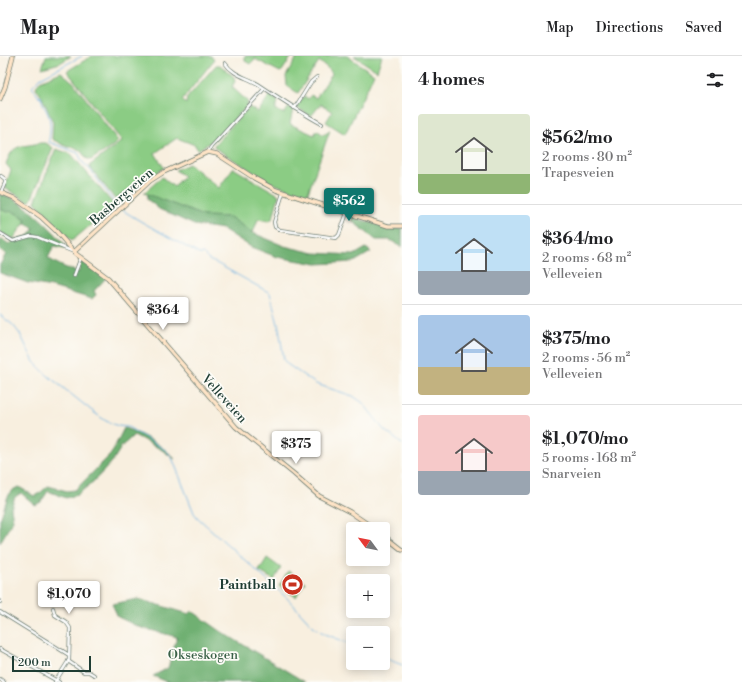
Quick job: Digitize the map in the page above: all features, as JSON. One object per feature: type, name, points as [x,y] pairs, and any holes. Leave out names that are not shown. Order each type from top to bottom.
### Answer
[{"type":"main road","points":[[0,98],[5,87],[13,56]]},
{"type":"main road","points":[[208,152],[217,154],[264,184],[283,193],[388,226],[402,226]]},
{"type":"main road","name":"Basbergveien","points":[[74,252],[150,182],[164,172],[208,152]]},
{"type":"main road","name":"Velleveien","points":[[1,192],[20,201],[41,217],[56,231],[74,252],[108,278],[236,427],[294,474],[318,496],[354,514],[365,522]]},
{"type":"main road","points":[[390,541],[402,550]]},
{"type":"street","points":[[225,63],[234,73],[257,84],[322,124]]},
{"type":"street","points":[[294,108],[311,82],[317,76]]},
{"type":"street","name":"Basbergveien","points":[[208,152],[210,147],[264,89]]},
{"type":"street","name":"Velleveien","points":[[1,176],[5,179],[5,183],[1,192]]},
{"type":"street","points":[[283,193],[274,222],[275,227],[280,230],[336,238],[339,235],[347,214]]},
{"type":"street","name":"Velleveien","points":[[0,233],[13,241],[31,236],[37,237],[74,252]]},
{"type":"street","points":[[74,276],[81,257]]},
{"type":"street","points":[[53,608],[55,615],[66,622],[69,626],[68,661],[55,681]]},
{"type":"street","points":[[0,612],[69,655]]},
{"type":"street","points":[[0,649],[59,682]]},
{"type":"street","points":[[68,661],[84,672],[89,672],[94,675]]},
{"type":"street","points":[[0,679],[4,682]]},
{"type":"green space","points":[[46,56],[71,56],[60,63],[42,68]]},
{"type":"green space","points":[[92,56],[211,56],[214,60],[182,100],[186,104],[187,98],[216,65],[220,65],[234,77],[235,81],[232,87],[248,102],[247,106],[217,138],[198,150],[195,145],[177,138],[155,153],[164,168],[115,199],[89,166],[122,141],[67,71]]},
{"type":"green space","points":[[245,56],[292,56],[280,72],[255,59],[250,64],[245,61]]},
{"type":"green space","points":[[298,56],[347,56],[374,74],[345,134],[326,122],[332,112],[321,104],[311,116],[296,107],[304,96],[308,99],[311,95],[316,98],[332,74],[330,70],[319,61],[298,93],[287,86],[286,76]]},
{"type":"green space","points":[[354,56],[382,56],[377,71]]},
{"type":"green space","points":[[61,72],[73,82],[118,141],[112,147],[91,160],[86,158],[81,151],[74,147],[67,147],[52,139],[53,122],[42,97],[36,88],[40,81]]},
{"type":"green space","points":[[270,95],[278,102],[275,109],[284,114],[289,107],[293,109],[290,124],[314,135],[317,130],[322,134],[326,134],[330,130],[307,196],[269,182],[215,148],[214,145],[249,107],[258,112]]},
{"type":"green space","points":[[46,143],[53,148],[29,202],[5,188],[11,170],[6,164],[12,152],[18,147]]},
{"type":"green space","points":[[56,149],[71,154],[114,205],[72,241],[35,202]]},
{"type":"green space","points":[[189,164],[219,188],[233,168],[279,195],[273,218],[269,221],[258,219],[253,233],[230,217],[203,216],[144,193],[162,177],[174,187],[184,176],[175,170]]},
{"type":"green space","points":[[0,194],[18,201],[36,215],[66,246],[65,248],[54,246],[48,258],[71,270],[79,272],[81,261],[106,278],[94,291],[96,295],[92,299],[52,287],[28,283],[0,273],[0,265],[6,254],[0,250],[0,238],[9,244],[13,240],[29,236],[34,228],[25,223],[26,219],[12,211],[7,212],[0,209]]},
{"type":"green space","points":[[148,194],[203,216],[230,217],[253,233],[284,246],[314,253],[354,255],[366,248],[371,252],[354,262],[317,264],[277,257],[251,247],[223,229],[194,225],[159,209],[147,199]]},
{"type":"green space","points":[[0,209],[7,212],[12,211],[26,219],[13,239],[0,232]]},
{"type":"green space","points":[[349,216],[392,229],[402,228],[402,247],[390,240],[376,240],[352,221]]},
{"type":"green space","points":[[124,428],[151,440],[165,449],[175,459],[134,435],[122,446],[112,462],[94,481],[77,495],[66,498],[48,491],[41,502],[35,505],[21,493],[15,497],[11,508],[13,520],[0,543],[0,520],[8,496],[14,489],[19,487],[34,496],[48,486],[67,491],[75,490],[111,454]]},
{"type":"green space","name":"Paintball","points":[[267,558],[281,568],[274,580],[259,571]]},
{"type":"green space","name":"Paintball","points":[[288,571],[305,582],[296,597],[279,586]]},
{"type":"green space","name":"Okseskogen","points":[[138,599],[189,614],[192,611],[222,632],[305,682],[168,682],[153,676],[168,668],[177,637],[139,627],[118,617],[112,604]]},
{"type":"waterway","points":[[82,56],[40,78],[32,86],[38,96],[41,97],[42,103],[49,117],[49,142],[78,153],[83,163],[89,168],[117,206]]},
{"type":"waterway","points":[[122,210],[199,254],[203,254],[209,260],[270,293],[279,328],[284,360],[287,364],[316,384],[353,396],[363,403],[384,430],[402,444]]},
{"type":"waterway","points":[[0,315],[13,325],[20,334],[34,362],[47,375],[106,421],[118,426],[128,427],[167,451],[173,460],[194,513],[198,518],[287,598],[312,625],[323,633],[346,642]]},
{"type":"waterway","points":[[390,660],[402,665]]},
{"type":"place","name":"Paintball","points":[[292,584]]}]
